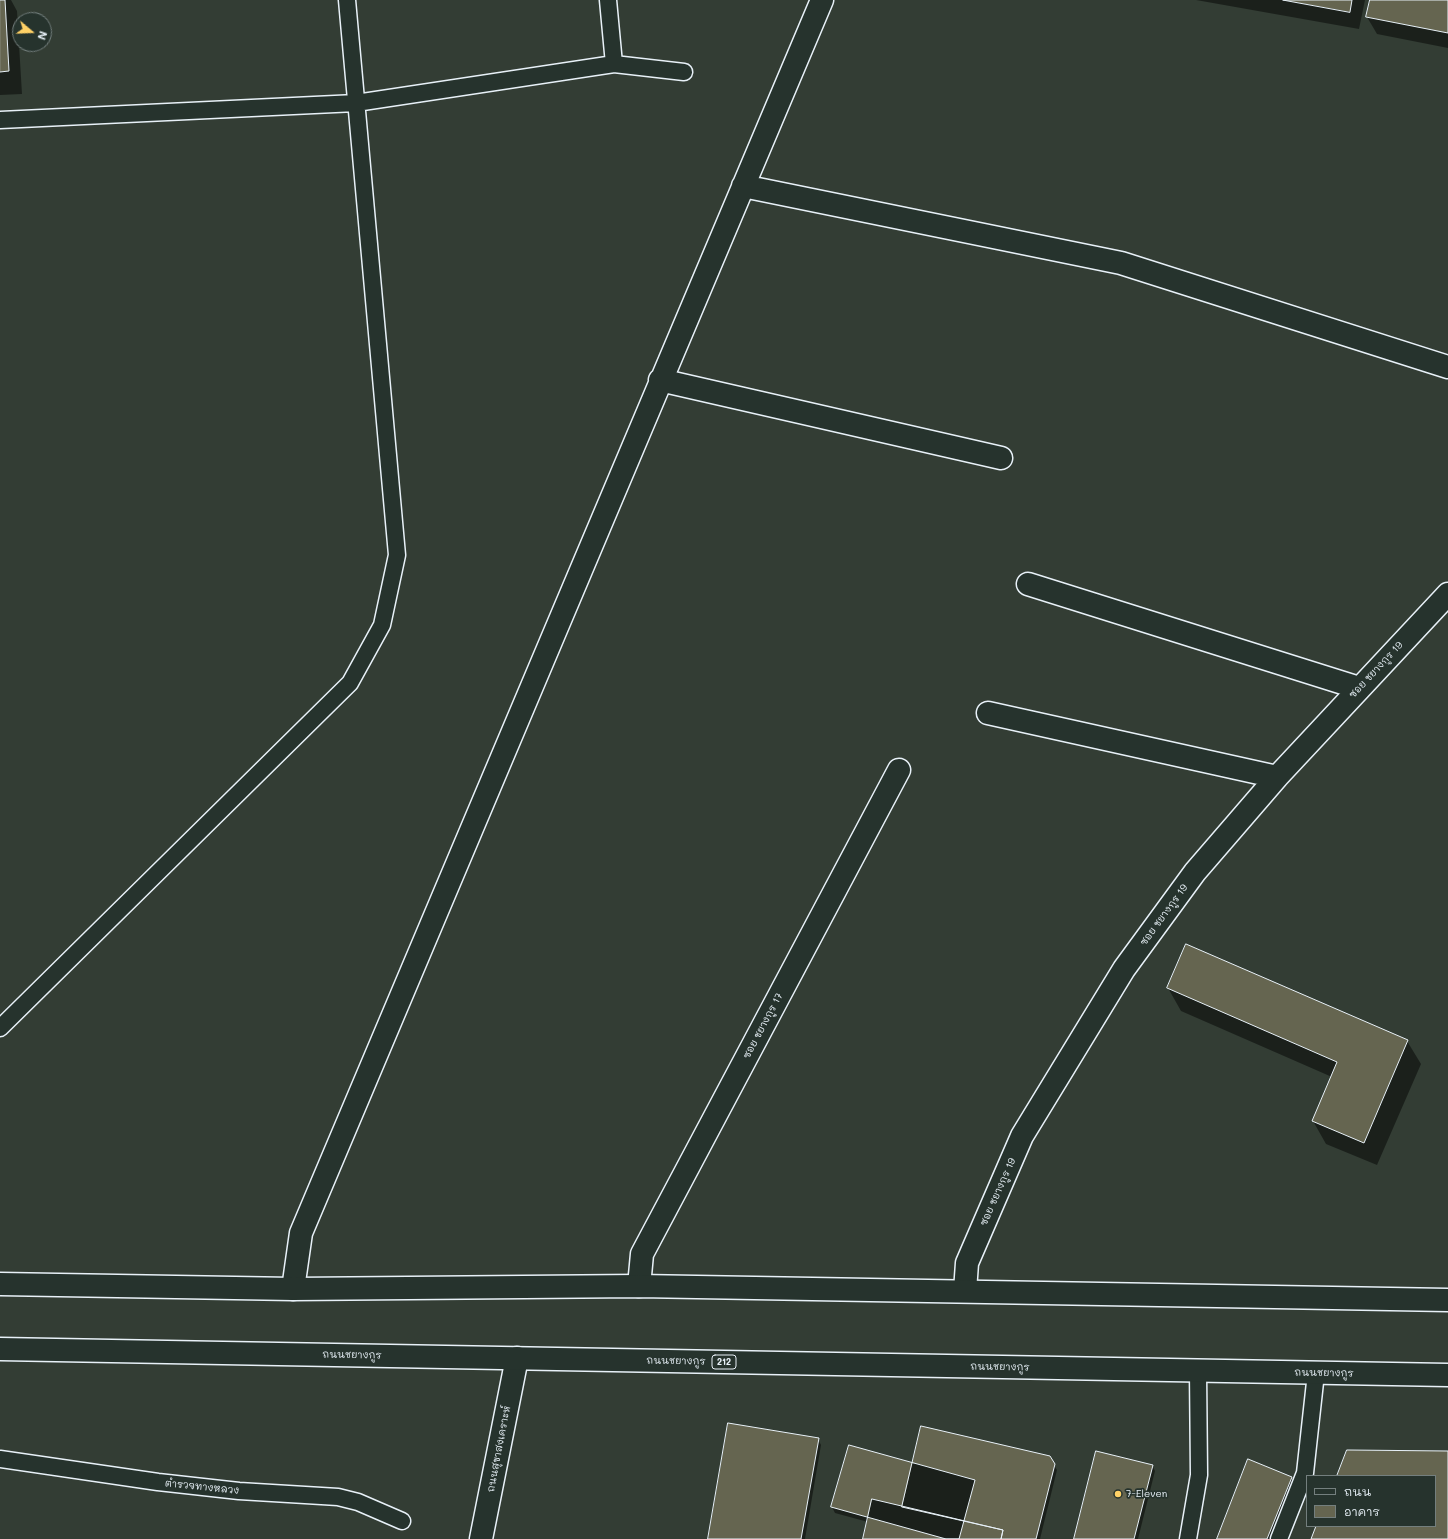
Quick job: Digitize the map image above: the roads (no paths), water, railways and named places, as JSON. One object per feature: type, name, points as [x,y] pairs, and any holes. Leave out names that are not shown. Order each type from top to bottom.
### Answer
[{"type":"street","points":[[294,1289],[301,1233],[660,380],[822,0]]},
{"type":"street","points":[[743,186],[1121,263],[1448,367]]},
{"type":"street","points":[[660,380],[1000,458]]},
{"type":"street","points":[[1028,584],[1359,688]]},
{"type":"street","name":"ซอย ชยางกูร 19","points":[[965,1291],[967,1263],[1022,1136],[1124,970],[1195,872],[1278,777],[1359,688],[1448,594]]},
{"type":"street","points":[[988,713],[1278,777]]},
{"type":"street","name":"ซอย ชยางกูร 17","points":[[639,1286],[642,1254],[899,770]]},
{"type":"street","points":[[0,1284],[294,1289],[639,1286],[1448,1300]]},
{"type":"street","name":"ถนนชยางกูร","points":[[0,1349],[1448,1375]]},
{"type":"street","name":"ถนนสุขาสงเคราะห์","points":[[481,1539],[517,1358]]},
{"type":"lane","points":[[0,1028],[350,683],[382,625],[397,555],[347,0]]},
{"type":"lane","points":[[608,0],[614,64]]},
{"type":"lane","points":[[0,120],[356,103],[614,64],[684,72]]},
{"type":"lane","points":[[1193,1537],[1199,1475],[1198,1371]]},
{"type":"lane","points":[[1279,1539],[1305,1473],[1316,1373]]},
{"type":"lane","name":"ตำรวจทางหลวง","points":[[0,1459],[158,1482],[239,1491],[338,1497],[358,1502],[402,1520]]},
{"type":"place","name":"7-Eleven","points":[[1118,1494]]}]
